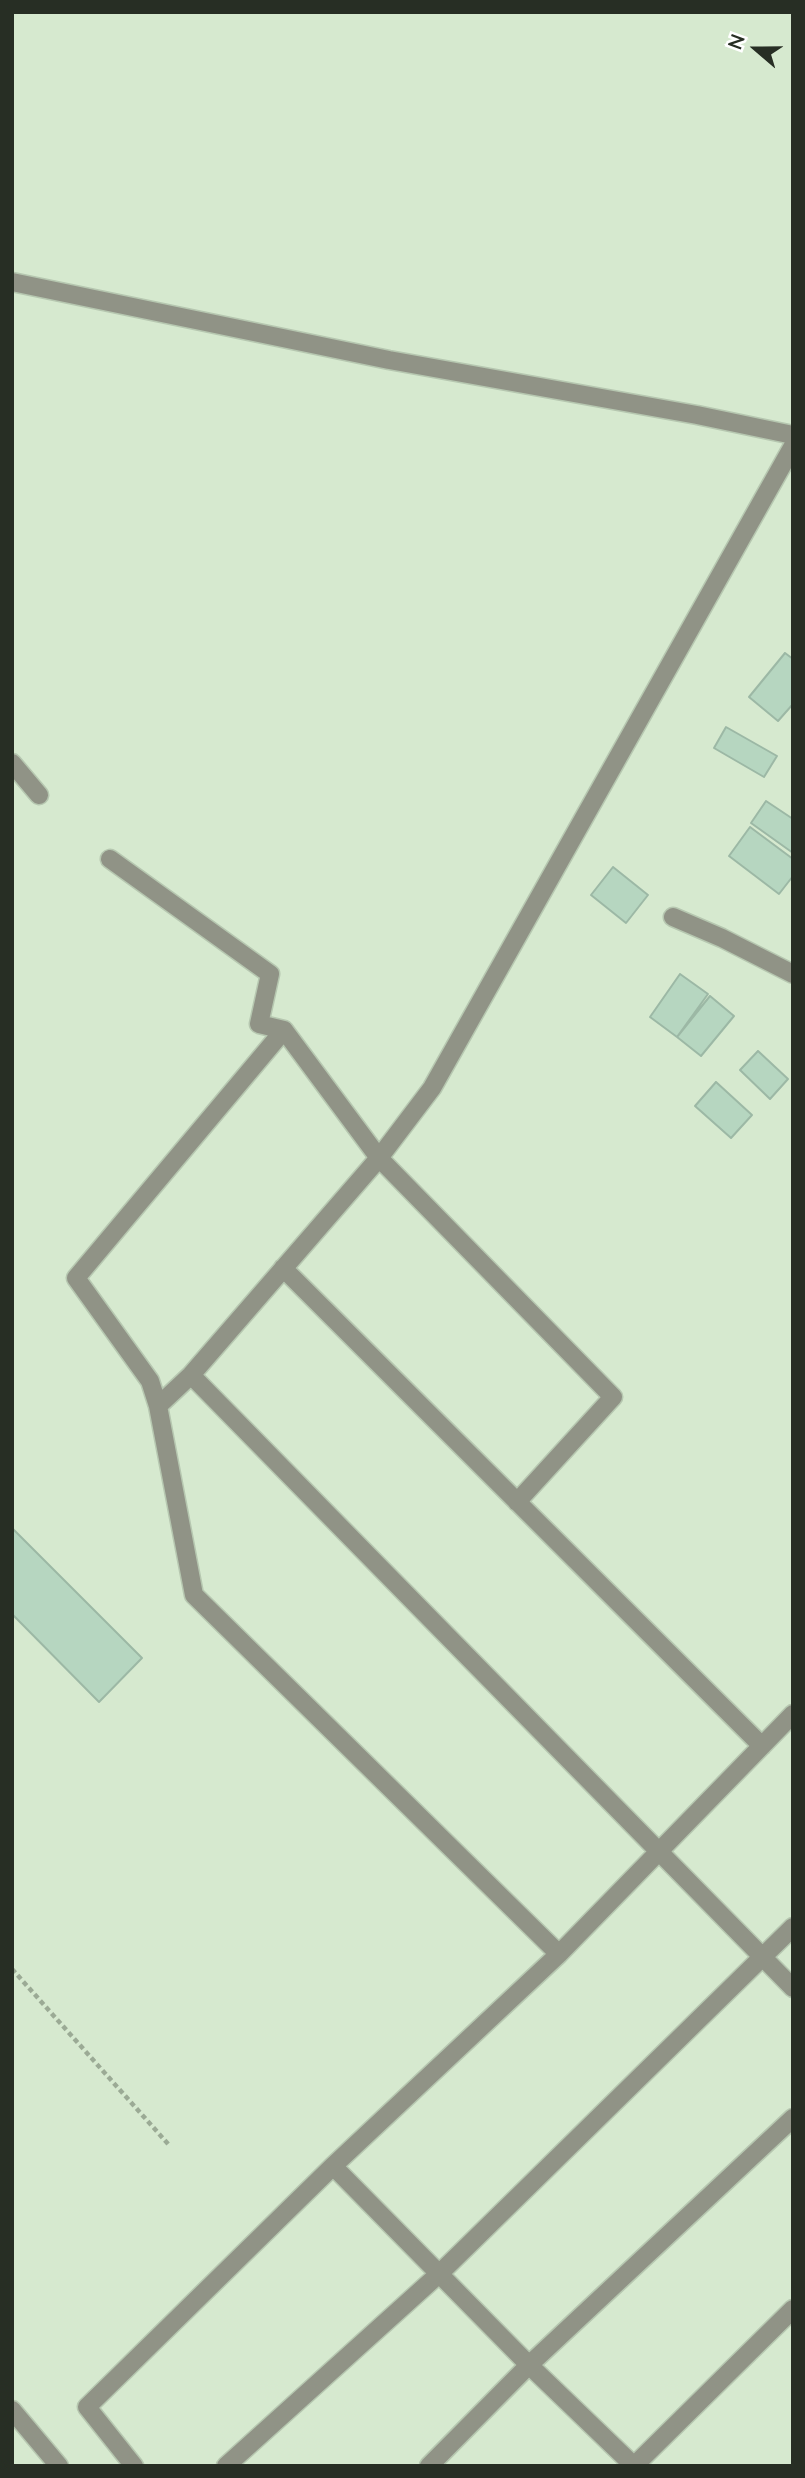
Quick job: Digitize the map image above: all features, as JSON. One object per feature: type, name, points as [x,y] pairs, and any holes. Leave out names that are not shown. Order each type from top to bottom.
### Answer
[{"type":"street","points":[[12,282],[389,360],[697,415],[793,435]]},
{"type":"street","points":[[158,1406],[191,1375],[379,1158],[432,1088],[793,446]]},
{"type":"street","points":[[12,763],[39,795]]},
{"type":"street","points":[[110,859],[270,974],[259,1024],[284,1030],[379,1158],[612,1397],[517,1502]]},
{"type":"street","points":[[673,917],[793,974]]},
{"type":"street","points":[[284,1030],[76,1278],[150,1381],[158,1406],[194,1595],[559,1954]]},
{"type":"street","points":[[283,1269],[762,1746]]},
{"type":"street","points":[[191,1375],[793,1988]]},
{"type":"street","points":[[134,2466],[87,2407],[333,2166],[559,1954],[793,1714]]},
{"type":"street","points":[[226,2466],[440,2273],[793,1927]]},
{"type":"street","points":[[429,2466],[529,2365],[793,2118]]},
{"type":"street","points":[[333,2166],[529,2365],[634,2466],[793,2309]]},
{"type":"street","points":[[12,2410],[59,2466]]},
{"type":"path","points":[[12,1969],[170,2145]]},
{"type":"building","points":[[785,653],[793,659],[793,704],[778,721],[749,697]]},
{"type":"building","points":[[726,727],[777,756],[764,777],[714,748]]},
{"type":"building","points":[[766,801],[793,819],[793,853],[751,823]]},
{"type":"building","points":[[750,827],[793,859],[793,876],[779,894],[729,856]]},
{"type":"building","points":[[613,867],[648,895],[626,923],[591,895]]},
{"type":"building","points":[[680,974],[708,994],[677,1037],[650,1017]]},
{"type":"building","points":[[710,996],[734,1016],[701,1056],[677,1037]]},
{"type":"building","points":[[758,1051],[788,1079],[770,1099],[740,1070]]},
{"type":"building","points":[[716,1082],[752,1115],[731,1138],[695,1106]]},
{"type":"building","points":[[12,1528],[142,1658],[99,1702],[12,1614]]}]
